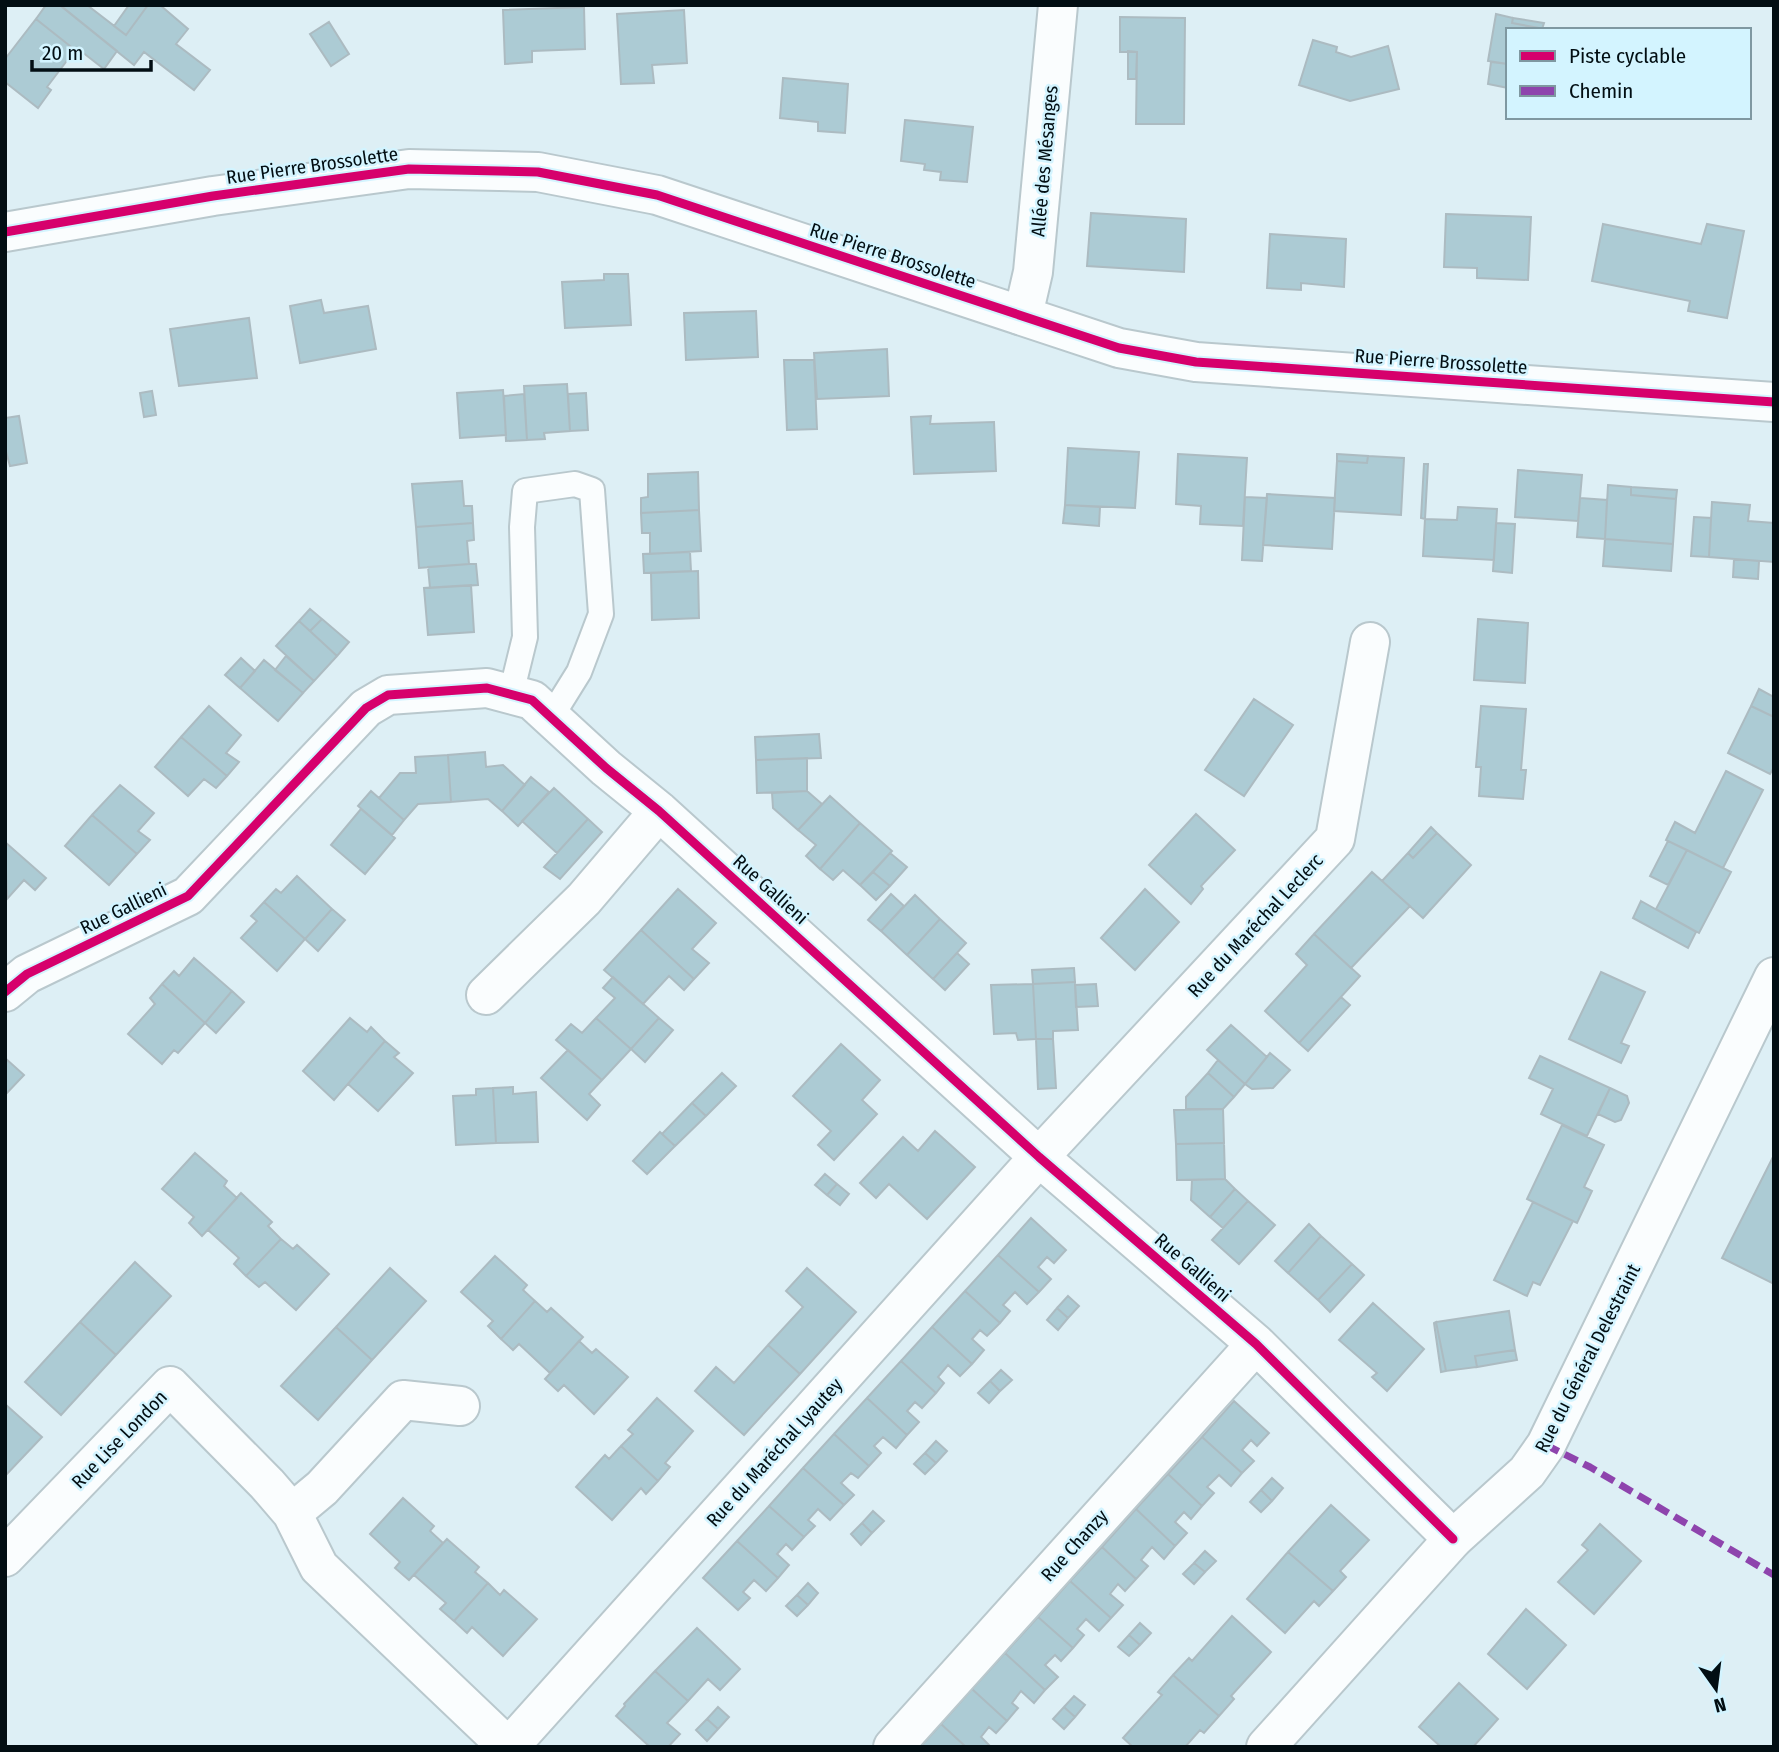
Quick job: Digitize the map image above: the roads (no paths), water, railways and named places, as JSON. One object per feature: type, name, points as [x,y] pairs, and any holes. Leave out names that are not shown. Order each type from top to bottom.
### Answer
[{"type":"street","name":"Allée des Mésanges","points":[[1020,315],[1033,272],[1058,5]]},
{"type":"street","name":"Rue Pierre Brossolette","points":[[5,232],[213,196],[409,169],[538,172],[657,195],[1119,348],[1196,362],[1774,402]]},
{"type":"street","name":"Rue du Maréchal Leclerc","points":[[1039,1157],[1335,839],[1370,642]]},
{"type":"street","name":"Rue Gallieni","points":[[5,992],[27,974],[188,896],[366,708],[388,695],[487,688],[532,700],[606,768],[659,811],[1039,1157],[1256,1344],[1453,1539]]},
{"type":"street","points":[[486,995],[584,899],[659,811]]},
{"type":"street","name":"Rue du Général Delestraint","points":[[1266,1747],[1453,1539],[1527,1472],[1546,1445],[1774,977]]},
{"type":"street","name":"Rue du Maréchal Lyautey","points":[[509,1747],[1039,1157]]},
{"type":"street","name":"Rue Chanzy","points":[[893,1747],[1256,1344]]},
{"type":"street","name":"Rue Lise London","points":[[5,1557],[170,1387],[267,1484],[292,1513],[319,1567],[509,1747]]},
{"type":"street","points":[[292,1513],[321,1488],[403,1400],[460,1406]]},
{"type":"lane","points":[[511,695],[525,637],[522,527],[525,491],[575,484],[592,490],[601,614],[579,672],[551,717]]}]
